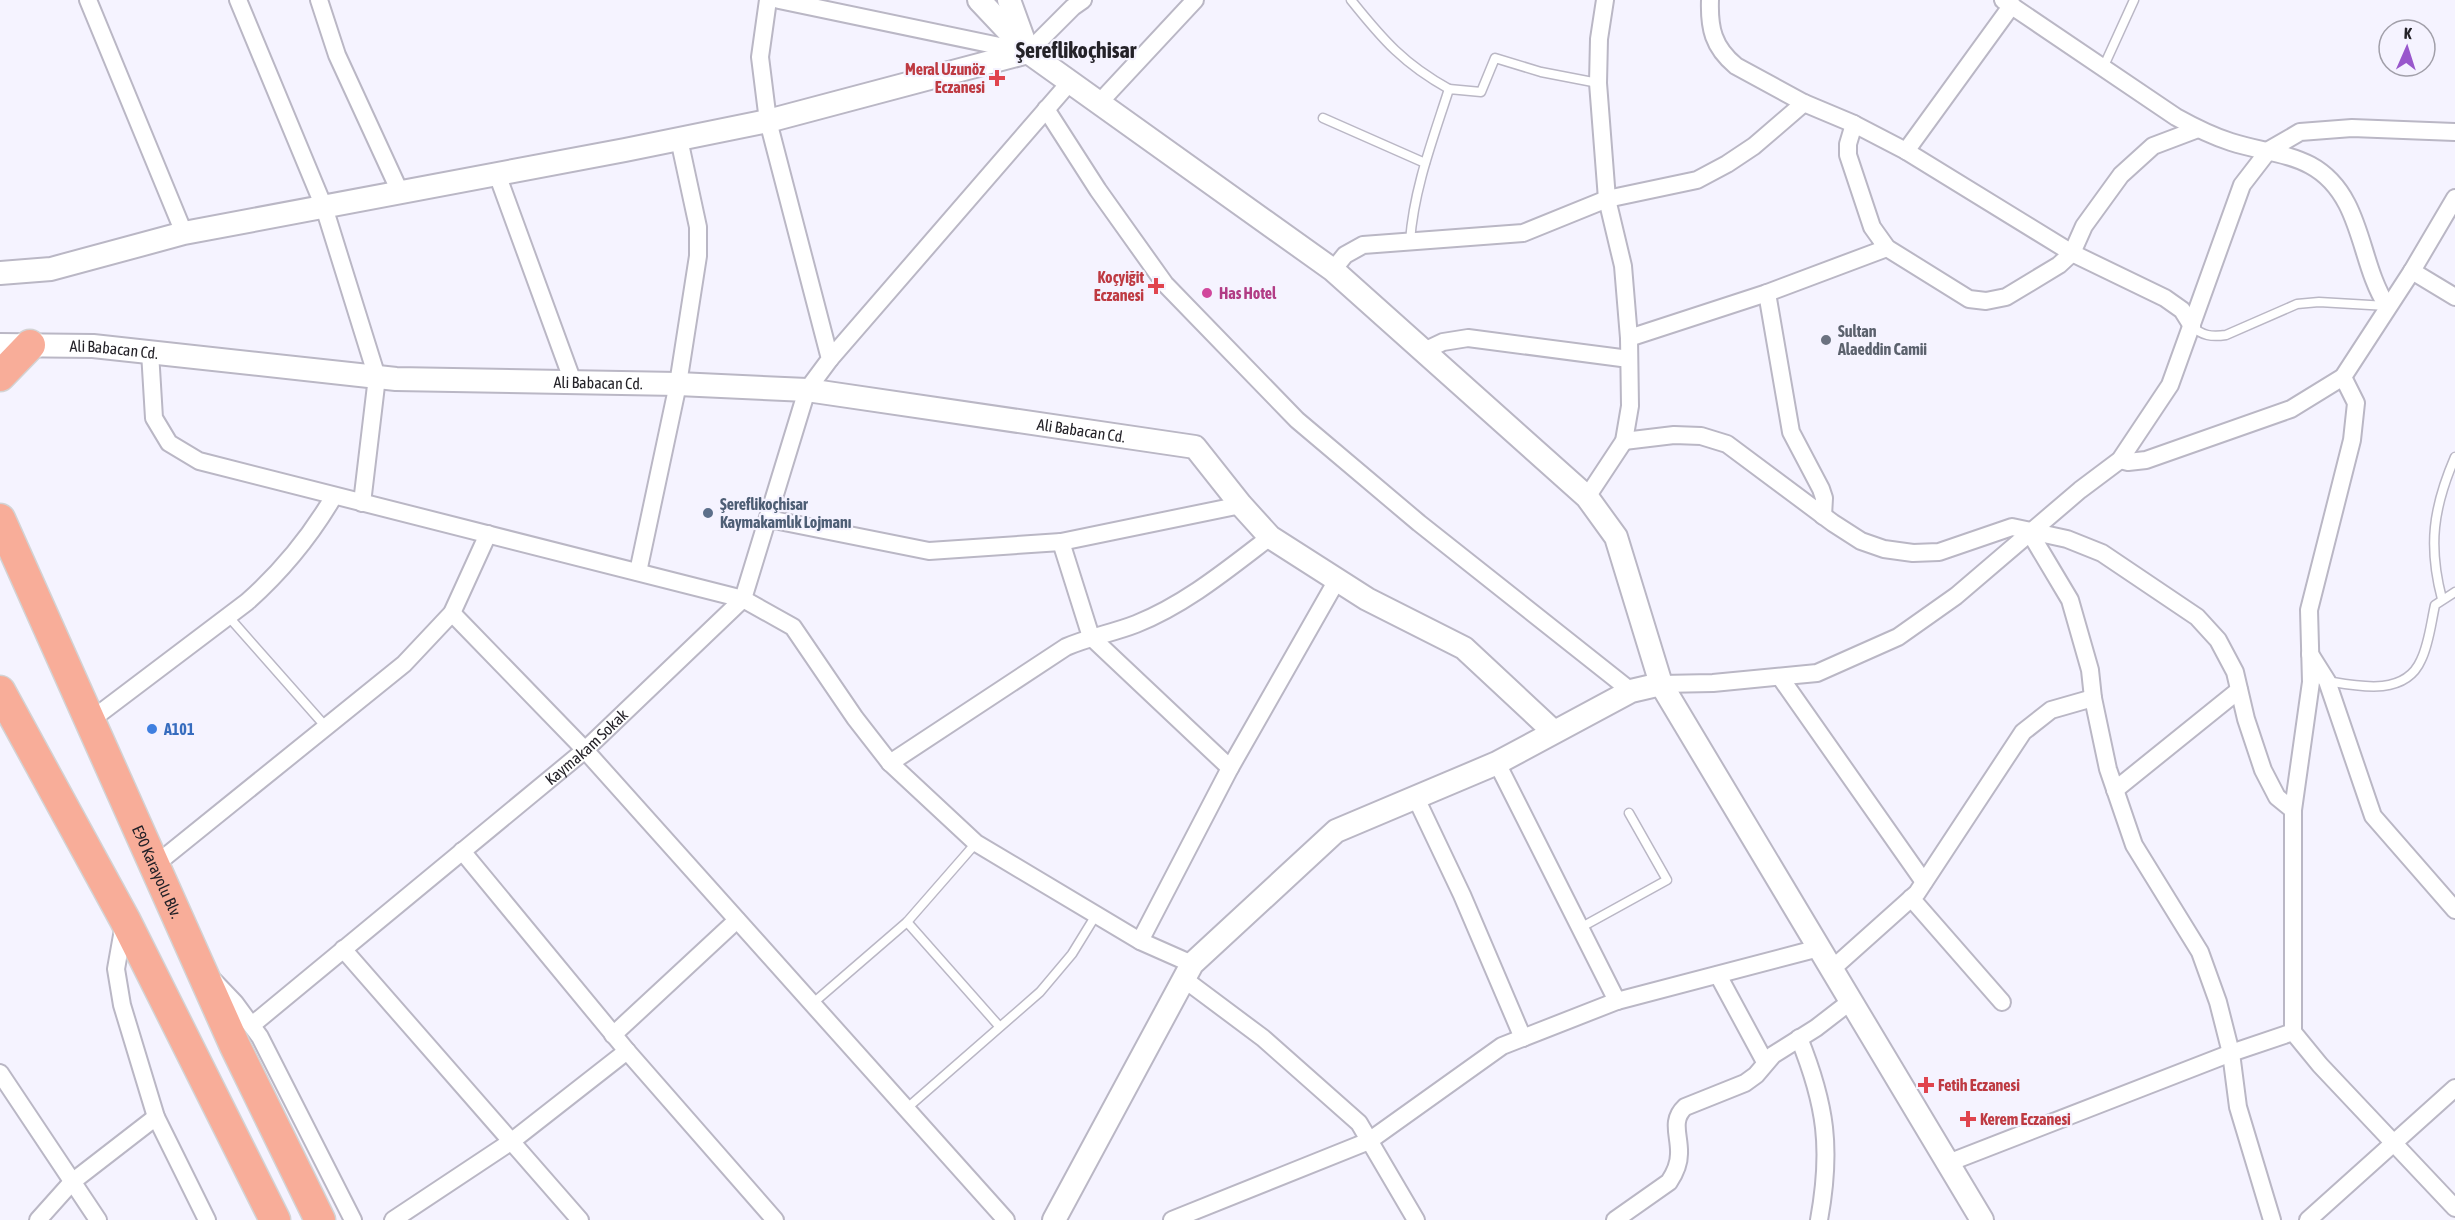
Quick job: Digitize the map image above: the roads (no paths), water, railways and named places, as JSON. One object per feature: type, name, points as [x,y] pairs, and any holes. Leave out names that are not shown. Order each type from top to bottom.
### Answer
[{"type":"highway","points":[[0,376],[30,345]]},
{"type":"highway","name":"E90 Karayolu Blv.","points":[[0,519],[235,1046],[320,1220]]},
{"type":"highway","points":[[0,691],[125,920],[275,1220]]},
{"type":"main road","points":[[979,0],[1028,51],[1333,270],[1587,497],[1616,537],[1661,684],[1982,1220]]},
{"type":"main road","points":[[1010,0],[1028,51]]},
{"type":"main road","points":[[0,273],[51,269],[184,233],[768,121],[1028,51]]},
{"type":"main road","name":"Ali Babacan Cd.","points":[[0,345],[93,346],[376,377],[678,384],[807,390],[1195,447],[1241,505]]},
{"type":"main road","points":[[1241,505],[1270,537],[1336,580],[1367,599],[1464,648],[1554,731]]},
{"type":"main road","points":[[1054,1220],[1188,971],[1336,831],[1497,763],[1630,691],[1661,684]]},
{"type":"street","points":[[88,0],[184,233]]},
{"type":"street","points":[[238,0],[324,207],[376,377],[362,503]]},
{"type":"street","points":[[319,0],[337,55],[400,192]]},
{"type":"street","points":[[768,0],[760,57],[768,121],[830,359]]},
{"type":"street","points":[[779,0],[1028,51],[1083,0]]},
{"type":"street","points":[[1099,103],[1195,0]]},
{"type":"street","points":[[1587,497],[1624,441],[1630,406],[1629,338],[1623,266],[1607,199],[1598,83],[1599,39],[1605,0]]},
{"type":"street","points":[[1710,0],[1710,31],[1718,48],[1736,66],[1804,103],[1854,124],[1906,151],[2072,253],[2165,298],[2182,310],[2192,326]]},
{"type":"street","points":[[1906,151],[2010,2],[2103,68],[2198,129],[2231,142],[2303,159],[2317,169],[2338,190],[2346,202],[2356,224],[2372,277],[2387,306]]},
{"type":"street","points":[[807,390],[830,359],[1070,82]]},
{"type":"street","points":[[1333,270],[1345,255],[1363,245],[1523,233],[1607,199],[1697,180],[1754,146],[1804,103]]},
{"type":"street","points":[[1047,109],[1098,190],[1165,284],[1297,420],[1419,523],[1630,691]]},
{"type":"street","points":[[1854,124],[1848,144],[1848,155],[1872,227],[1887,248],[1969,299],[1986,301],[2006,297],[2059,265],[2072,253],[2084,226],[2121,175],[2153,146],[2198,129]]},
{"type":"street","points":[[1661,684],[1713,683],[1817,673],[1898,637],[1956,596],[2080,490],[2120,460],[2170,385],[2242,185],[2270,150],[2300,132],[2352,128],[2455,132]]},
{"type":"street","points":[[638,573],[678,384],[698,256],[698,227],[679,139]]},
{"type":"street","points":[[497,174],[573,382]]},
{"type":"street","points":[[2120,460],[2128,462],[2146,460],[2291,408],[2343,377],[2387,306],[2412,271],[2455,198]]},
{"type":"street","points":[[1629,338],[1767,293],[1887,248]]},
{"type":"street","points":[[2412,271],[2455,297]]},
{"type":"street","points":[[1767,293],[1791,432],[1821,489],[1824,498],[1823,516]]},
{"type":"street","points":[[1424,351],[1443,342],[1468,338],[1629,359]]},
{"type":"street","points":[[150,352],[154,418],[169,443],[199,462],[743,599],[793,627],[855,718],[890,763],[976,843],[1188,971],[1359,1123],[1416,1220]]},
{"type":"street","points":[[2343,377],[2356,403],[2352,440],[2309,610],[2311,682],[2293,810],[2294,1032],[2320,1065],[2455,1209]]},
{"type":"street","name":"Kaymakam Sokak","points":[[252,1025],[585,750],[743,599],[807,390]]},
{"type":"street","points":[[1624,441],[1674,435],[1701,436],[1727,444],[1823,516],[1861,541],[1884,549],[1913,553],[1939,552],[2012,527],[2067,539],[2102,553],[2197,617],[2209,628],[2228,656],[2263,770],[2277,797],[2293,810]]},
{"type":"street","points":[[91,720],[262,589],[306,541],[334,496]]},
{"type":"street","points":[[769,519],[929,551],[1061,542],[1241,505]]},
{"type":"street","points":[[2030,532],[2070,600],[2090,670],[2093,698],[2108,769],[2134,845],[2199,952],[2218,1002],[2231,1053],[2238,1107],[2272,1220]]},
{"type":"street","points":[[155,865],[404,664],[452,613],[488,534]]},
{"type":"street","points":[[890,763],[1066,647],[1136,624],[1201,590],[1270,537]]},
{"type":"street","points":[[1061,542],[1091,637],[1230,768]]},
{"type":"street","points":[[1140,941],[1230,768],[1336,580]]},
{"type":"street","points":[[452,613],[585,750],[1006,1220]]},
{"type":"street","points":[[2310,653],[2327,681],[2373,816],[2455,910]]},
{"type":"street","points":[[1780,677],[1924,882]]},
{"type":"street","points":[[2115,790],[2239,690]]},
{"type":"street","points":[[1832,969],[1911,898],[1924,882],[2023,732],[2051,710],[2093,698]]},
{"type":"street","points":[[1497,763],[1617,1001]]},
{"type":"street","points":[[1415,796],[1462,895],[1523,1038]]},
{"type":"street","points":[[462,851],[613,1035],[775,1220]]},
{"type":"street","points":[[1911,898],[2002,1002]]},
{"type":"street","points":[[125,920],[116,969],[122,1005],[156,1117],[207,1220]]},
{"type":"street","points":[[613,1035],[736,920]]},
{"type":"street","points":[[1172,1220],[1369,1141],[1502,1046],[1617,1001],[1820,948]]},
{"type":"street","points":[[343,949],[580,1220]]},
{"type":"street","points":[[202,972],[235,1003],[252,1025],[353,1220]]},
{"type":"street","points":[[1718,975],[1765,1062]]},
{"type":"street","points":[[1615,1220],[1669,1182],[1674,1174],[1680,1153],[1676,1123],[1680,1112],[1685,1107],[1745,1083],[1756,1075],[1765,1062],[1851,1001]]},
{"type":"street","points":[[1948,1163],[2231,1053],[2294,1032]]},
{"type":"street","points":[[1799,1038],[1815,1078],[1824,1115],[1827,1157],[1819,1220]]},
{"type":"street","points":[[393,1220],[512,1141],[627,1051]]},
{"type":"street","points":[[0,1073],[98,1220]]},
{"type":"street","points":[[2308,1220],[2455,1088]]},
{"type":"street","points":[[38,1220],[72,1182],[156,1117]]},
{"type":"lane","points":[[1351,0],[1396,53],[1429,78],[1449,89],[1481,92],[1495,58],[1541,72],[1598,83]]},
{"type":"lane","points":[[2103,68],[2134,0]]},
{"type":"lane","points":[[1410,241],[1414,202],[1449,89]]},
{"type":"lane","points":[[1323,118],[1425,163]]},
{"type":"lane","points":[[2192,326],[2199,333],[2217,336],[2226,335],[2296,304],[2319,302],[2387,306]]},
{"type":"lane","points":[[2442,599],[2436,574],[2433,535],[2446,477],[2455,457]]},
{"type":"lane","points":[[2327,681],[2374,688],[2395,683],[2404,678],[2421,662],[2435,605],[2455,592]]},
{"type":"lane","points":[[228,616],[326,727]]},
{"type":"lane","points":[[1581,928],[1667,880],[1629,813]]},
{"type":"lane","points":[[812,1004],[907,922],[976,843]]},
{"type":"lane","points":[[906,1109],[1020,1010],[1059,972],[1096,915]]},
{"type":"lane","points":[[907,922],[999,1026]]},
{"type":"place","name":"Meral Uzunöz Eczanesi","points":[[997,78]]},
{"type":"place","name":"Koçyiğit Eczanesi","points":[[1156,286]]},
{"type":"place","name":"Has Hotel","points":[[1207,293]]},
{"type":"place","name":"Sultan Alaeddin Camii","points":[[1826,340]]},
{"type":"place","name":"Şereflikoçhisar Kaymakamlık Lojmanı","points":[[708,513]]},
{"type":"place","name":"A101","points":[[152,729]]},
{"type":"place","name":"Fetih Eczanesi","points":[[1926,1085]]},
{"type":"place","name":"Kerem Eczanesi","points":[[1968,1119]]},
{"type":"district","name":"Şereflikoçhisar","points":[[1076,50]]}]
